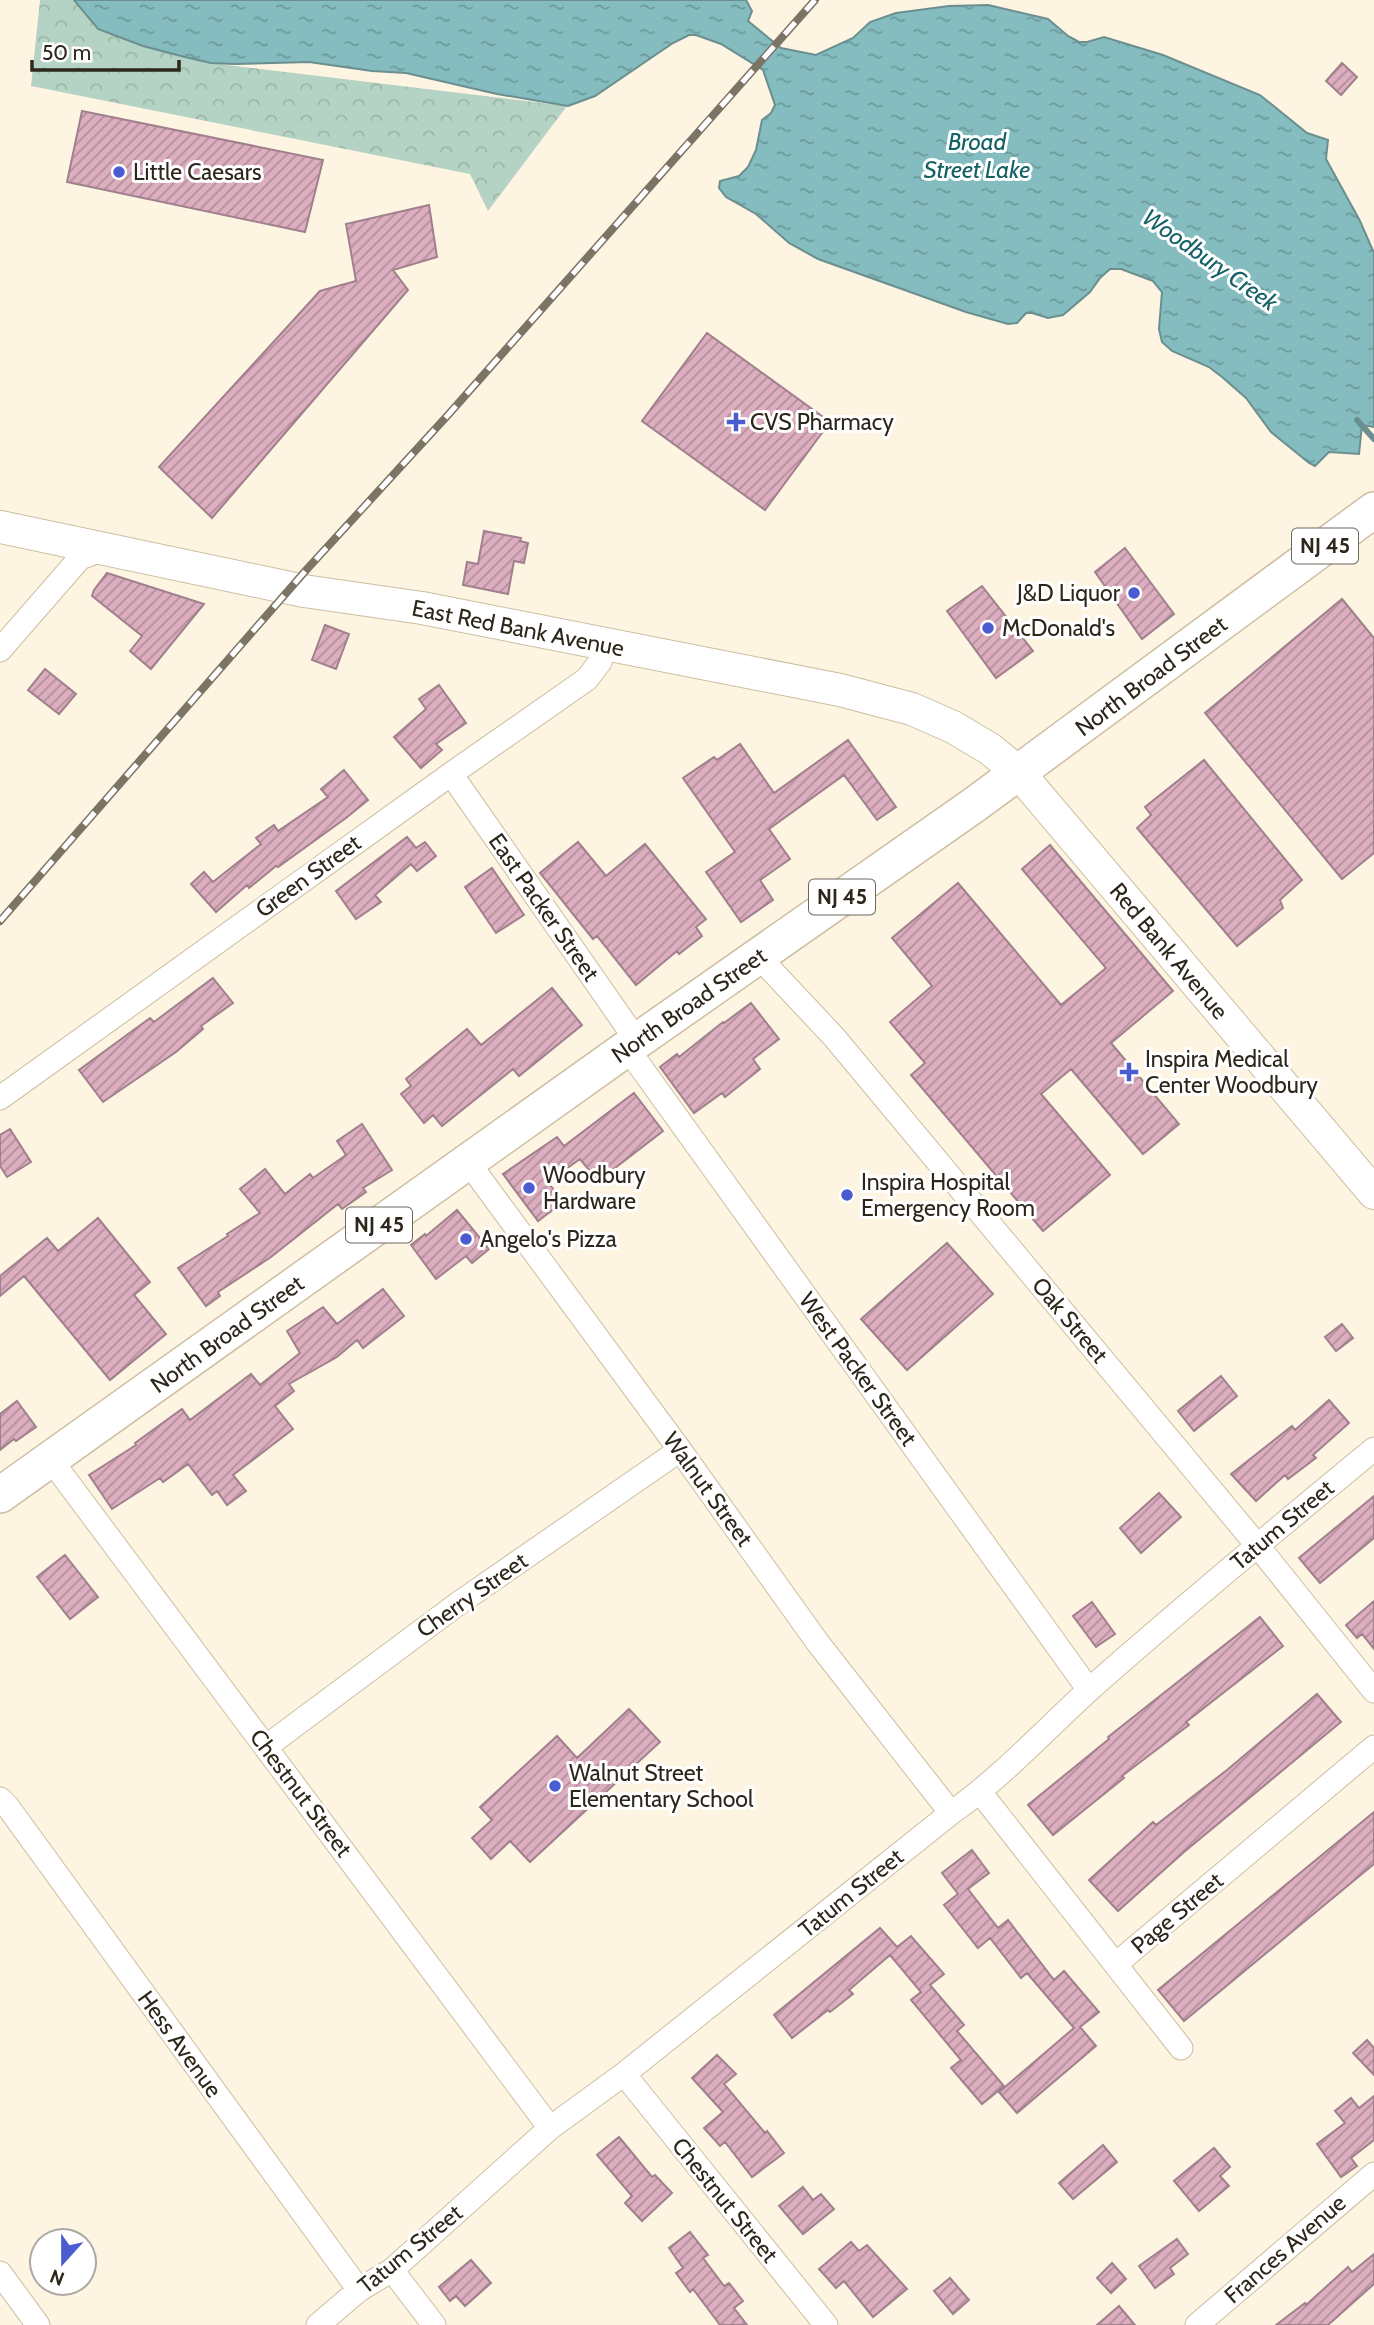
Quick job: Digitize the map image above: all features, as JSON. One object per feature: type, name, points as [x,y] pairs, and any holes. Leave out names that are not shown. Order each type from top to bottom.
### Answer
[{"type":"main road","name":"North Broad Street","points":[[0,1495],[1019,773],[1373,511]]},
{"type":"street","name":"East Red Bank Avenue","points":[[0,527],[304,591],[422,608],[840,690],[912,709],[953,727],[982,744],[1019,773]]},
{"type":"street","points":[[0,650],[80,558],[108,548]]},
{"type":"street","name":"Green Street","points":[[0,1098],[587,679],[600,662],[605,645]]},
{"type":"street","name":"Red Bank Avenue","points":[[1019,773],[1374,1193]]},
{"type":"street","name":"East Packer Street","points":[[451,774],[632,1045]]},
{"type":"street","name":"Oak Street","points":[[758,956],[834,1037],[1257,1545],[1374,1691]]},
{"type":"street","name":"West Packer Street","points":[[632,1045],[1089,1690]]},
{"type":"street","name":"Walnut Street","points":[[468,1162],[818,1643],[951,1813]]},
{"type":"street","name":"Tatum Street","points":[[318,2325],[359,2290],[392,2270],[550,2128],[624,2074],[980,1792],[1089,1690],[1257,1545],[1374,1449]]},
{"type":"street","name":"Cherry Street","points":[[267,1746],[459,1603],[680,1450]]},
{"type":"street","name":"Chestnut Street","points":[[51,1460],[550,2128]]},
{"type":"street","name":"Page Street","points":[[980,1792],[1116,1965],[1374,1747]]},
{"type":"street","name":"Hess Avenue","points":[[0,1799],[359,2290]]},
{"type":"street","points":[[1116,1965],[1181,2048]]},
{"type":"street","name":"Chestnut Street","points":[[624,2074],[826,2325]]},
{"type":"street","name":"Frances Avenue","points":[[1196,2325],[1374,2174]]},
{"type":"street","points":[[392,2270],[435,2325]]},
{"type":"street","points":[[0,2273],[38,2325]]},
{"type":"green space","points":[[40,0],[76,0],[211,63],[567,106],[488,211],[470,174],[31,86]]},
{"type":"water","name":"Broad Street Lake","points":[[74,0],[746,0],[752,11],[748,21],[781,48],[816,55],[853,38],[870,22],[896,13],[949,6],[988,5],[1048,19],[1079,42],[1104,37],[1163,55],[1260,95],[1307,133],[1328,140],[1326,159],[1374,253],[1374,427],[1362,425],[1359,454],[1329,452],[1315,466],[1309,463],[1271,432],[1246,398],[1222,377],[1209,367],[1172,351],[1162,342],[1159,329],[1162,292],[1153,281],[1121,269],[1110,269],[1090,292],[1063,315],[1048,318],[1026,313],[1017,323],[1008,324],[966,312],[818,259],[789,243],[756,214],[726,197],[719,188],[720,181],[739,176],[748,167],[756,150],[762,120],[771,113],[775,105],[763,70],[721,44],[696,35],[689,35],[673,43],[595,96],[568,106],[497,94],[406,73],[309,62],[211,63],[143,46],[98,29]]},
{"type":"building","points":[[1342,63],[1357,77],[1341,95],[1326,81]]},
{"type":"building","points":[[82,111],[323,160],[305,232],[67,182]]},
{"type":"building","points":[[429,205],[437,257],[393,270],[408,290],[212,518],[159,467],[320,291],[356,281],[346,224]]},
{"type":"building","name":"CVS Pharmacy","points":[[707,333],[830,422],[765,510],[642,421]]},
{"type":"building","points":[[484,531],[521,538],[520,541],[528,543],[524,563],[514,561],[508,594],[463,585],[467,562],[478,564]]},
{"type":"building","name":"J&D Liquor","points":[[1125,548],[1174,614],[1142,639],[1095,572]]},
{"type":"building","points":[[107,573],[204,604],[151,669],[130,651],[142,636],[92,596]]},
{"type":"building","points":[[982,586],[1033,651],[996,678],[947,611]]},
{"type":"building","points":[[1342,599],[1374,638],[1374,853],[1342,879],[1205,713]]},
{"type":"building","points":[[325,625],[349,634],[336,669],[312,660]]},
{"type":"building","points":[[45,669],[76,694],[59,714],[28,690]]},
{"type":"building","points":[[439,685],[466,723],[436,744],[442,750],[421,768],[394,737],[426,709],[419,699]]},
{"type":"building","points":[[848,740],[896,807],[877,820],[844,775],[769,829],[790,859],[760,880],[773,900],[741,922],[706,872],[735,852],[683,778],[714,757],[717,760],[740,744],[774,793]]},
{"type":"building","points":[[1204,760],[1302,880],[1280,900],[1283,908],[1237,946],[1137,828],[1151,815],[1145,807]]},
{"type":"building","points":[[344,770],[368,800],[249,888],[247,885],[216,912],[191,884],[204,872],[213,882],[261,844],[256,838],[274,825],[278,831],[328,797],[321,789]]},
{"type":"building","points":[[407,837],[416,848],[425,842],[436,856],[417,871],[411,864],[375,895],[381,902],[356,919],[336,891]]},
{"type":"building","points":[[578,842],[606,876],[645,844],[706,919],[696,927],[702,936],[679,954],[677,951],[636,985],[597,936],[593,939],[540,873]]},
{"type":"building","points":[[1050,845],[1173,991],[1111,1043],[1179,1124],[1143,1154],[1071,1069],[1041,1094],[1110,1175],[1043,1231],[911,1075],[925,1063],[890,1022],[932,986],[892,938],[958,883],[1061,1005],[1106,968],[1022,869]]},
{"type":"building","points":[[492,868],[524,915],[496,933],[465,887]]},
{"type":"building","points":[[213,978],[233,1003],[201,1026],[203,1029],[176,1052],[103,1102],[79,1070],[150,1018],[154,1022]]},
{"type":"building","points":[[552,988],[582,1025],[519,1076],[513,1069],[442,1126],[433,1115],[424,1123],[401,1094],[411,1086],[406,1079],[467,1029],[481,1045]]},
{"type":"building","points":[[751,1003],[779,1039],[753,1059],[760,1069],[725,1097],[722,1093],[694,1113],[660,1067],[677,1054],[679,1057]]},
{"type":"building","points":[[634,1093],[663,1131],[598,1181],[580,1159],[548,1182],[563,1202],[538,1221],[503,1174],[557,1137],[564,1146]]},
{"type":"building","points":[[362,1124],[392,1170],[363,1188],[366,1192],[342,1209],[338,1204],[271,1257],[218,1292],[220,1296],[206,1306],[178,1268],[260,1213],[240,1189],[265,1169],[285,1194],[310,1174],[313,1178],[346,1155],[337,1141]]},
{"type":"building","points":[[10,1129],[31,1162],[7,1177],[0,1166],[0,1135]]},
{"type":"building","points":[[457,1210],[489,1249],[472,1263],[466,1256],[436,1279],[411,1245]]},
{"type":"building","points":[[98,1218],[150,1282],[134,1295],[166,1334],[110,1380],[24,1276],[0,1296],[0,1276],[47,1238],[58,1251]]},
{"type":"building","points":[[947,1243],[993,1294],[907,1370],[861,1319]]},
{"type":"building","points":[[383,1289],[404,1316],[363,1348],[357,1340],[337,1357],[289,1384],[294,1391],[275,1406],[293,1429],[233,1475],[246,1491],[227,1505],[217,1491],[212,1495],[188,1464],[163,1482],[160,1478],[112,1509],[89,1475],[136,1445],[135,1443],[182,1409],[190,1420],[251,1374],[260,1385],[300,1353],[287,1331],[323,1307],[337,1324]]},
{"type":"building","points":[[1342,1324],[1353,1338],[1336,1351],[1325,1337]]},
{"type":"building","points":[[1221,1376],[1237,1396],[1194,1431],[1178,1411]]},
{"type":"building","points":[[1329,1400],[1349,1423],[1313,1455],[1316,1458],[1288,1479],[1285,1475],[1256,1501],[1231,1474],[1292,1426],[1295,1430]]},
{"type":"building","points":[[17,1401],[36,1427],[0,1450],[0,1414]]},
{"type":"building","points":[[1159,1493],[1181,1517],[1141,1553],[1120,1528]]},
{"type":"building","points":[[1374,1496],[1374,1538],[1320,1583],[1299,1558]]},
{"type":"building","points":[[65,1555],[98,1597],[70,1619],[37,1577]]},
{"type":"building","points":[[1374,1601],[1374,1649],[1362,1634],[1357,1638],[1346,1625]]},
{"type":"building","points":[[1092,1602],[1115,1634],[1096,1647],[1073,1616]]},
{"type":"building","points":[[1260,1617],[1283,1646],[1186,1722],[1189,1725],[1122,1776],[1124,1778],[1053,1835],[1028,1805],[1109,1739],[1108,1737]]},
{"type":"building","points":[[1317,1694],[1341,1722],[1184,1852],[1118,1911],[1089,1880],[1153,1822],[1156,1825],[1227,1770]]},
{"type":"building","name":"Walnut Street Elementary School","points":[[629,1709],[660,1742],[530,1862],[510,1841],[491,1859],[472,1838],[492,1820],[480,1807],[557,1736],[577,1758]]},
{"type":"building","points":[[1374,1812],[1374,1864],[1184,2021],[1158,1990]]},
{"type":"building","points":[[972,1850],[989,1873],[968,1889],[998,1928],[1008,1920],[1054,1980],[1064,1971],[1099,2012],[1080,2027],[1096,2046],[1017,2113],[999,2092],[1074,2028],[1027,1973],[1021,1978],[990,1938],[978,1948],[944,1905],[958,1894],[942,1873]]},
{"type":"building","points":[[880,1928],[897,1947],[911,1936],[944,1974],[930,1985],[964,2025],[957,2031],[1004,2086],[982,2104],[951,2068],[961,2060],[911,2000],[921,1992],[890,1955],[849,1990],[853,1994],[792,2038],[774,2015]]},
{"type":"building","points":[[1367,2040],[1374,2048],[1374,2075],[1353,2053]]},
{"type":"building","points":[[717,2055],[736,2074],[724,2084],[784,2153],[752,2177],[725,2142],[720,2146],[704,2128],[723,2112],[692,2078]]},
{"type":"building","points":[[1374,2096],[1374,2140],[1351,2158],[1357,2166],[1341,2177],[1317,2144],[1345,2123],[1335,2111],[1351,2098],[1359,2108]]},
{"type":"building","points":[[619,2137],[652,2177],[655,2175],[672,2193],[642,2221],[625,2203],[632,2196],[597,2155]]},
{"type":"building","points":[[1103,2145],[1117,2162],[1073,2199],[1059,2183]]},
{"type":"building","points":[[1214,2148],[1230,2167],[1220,2176],[1229,2186],[1199,2211],[1174,2181]]},
{"type":"building","points":[[803,2187],[813,2200],[821,2194],[834,2209],[803,2234],[779,2206]]},
{"type":"building","points":[[690,2232],[708,2255],[703,2258],[724,2286],[729,2283],[743,2301],[734,2308],[747,2325],[720,2325],[693,2289],[690,2292],[676,2273],[683,2268],[669,2248]]},
{"type":"building","points":[[1177,2239],[1188,2254],[1170,2268],[1174,2274],[1155,2288],[1139,2266]]},
{"type":"building","points":[[851,2242],[859,2251],[867,2245],[907,2289],[873,2317],[844,2281],[836,2288],[819,2269]]},
{"type":"building","points":[[1374,2254],[1374,2284],[1328,2325],[1276,2325],[1305,2303],[1306,2305],[1348,2267],[1352,2272]]},
{"type":"building","points":[[471,2260],[491,2283],[465,2306],[456,2296],[450,2301],[439,2287]]},
{"type":"building","points":[[1112,2263],[1126,2279],[1111,2293],[1097,2278]]},
{"type":"building","points":[[950,2278],[969,2300],[953,2314],[934,2291]]},
{"type":"building","points":[[1119,2306],[1135,2325],[1097,2325]]},
{"type":"waterway","name":"Woodbury Creek","points":[[1357,420],[1374,439]]},
{"type":"railway","points":[[0,921],[308,568],[448,415],[815,0]]},
{"type":"place","name":"Little Caesars","points":[[119,172]]},
{"type":"place","name":"CVS Pharmacy","points":[[736,422]]},
{"type":"place","name":"J&D Liquor","points":[[1134,593]]},
{"type":"place","name":"McDonald's","points":[[988,628]]},
{"type":"place","name":"Inspira Medical Center Woodbury","points":[[1129,1072]]},
{"type":"place","name":"Woodbury Hardware","points":[[529,1188]]},
{"type":"place","name":"Inspira Hospital Emergency Room","points":[[847,1195]]},
{"type":"place","name":"Angelo's Pizza","points":[[466,1239]]},
{"type":"place","name":"Walnut Street Elementary School","points":[[555,1786]]}]
